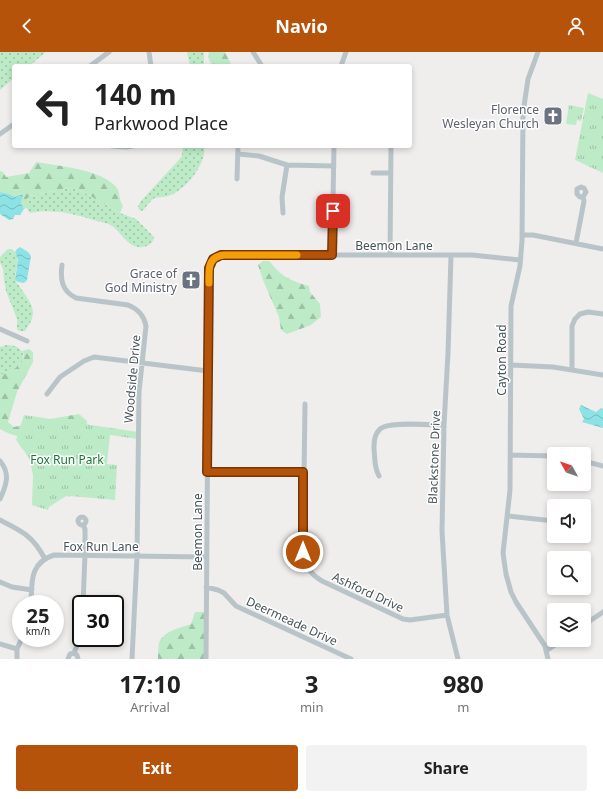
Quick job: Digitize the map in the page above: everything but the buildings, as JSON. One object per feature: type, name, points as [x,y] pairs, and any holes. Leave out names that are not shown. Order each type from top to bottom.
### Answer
[{"type":"street","points":[[93,64],[109,52]]},
{"type":"street","points":[[149,52],[151,64]]},
{"type":"street","points":[[253,52],[261,64]]},
{"type":"street","points":[[342,64],[346,52]]},
{"type":"street","name":"Cayton Road","points":[[538,52],[527,85],[522,113],[522,235],[520,260],[511,306],[510,490],[503,554],[507,581],[516,602],[546,651],[548,659]]},
{"type":"street","points":[[0,134],[12,125]]},
{"type":"street","points":[[237,178],[238,148]]},
{"type":"street","points":[[332,255],[334,148]]},
{"type":"street","points":[[390,255],[391,148]]},
{"type":"street","points":[[238,154],[258,156],[286,165],[334,166]]},
{"type":"street","points":[[283,213],[282,197],[286,165]]},
{"type":"street","points":[[373,173],[390,173]]},
{"type":"street","points":[[576,243],[584,201],[583,196]]},
{"type":"street","points":[[522,235],[533,235],[603,249]]},
{"type":"street","name":"Beemon Lane","points":[[206,659],[209,268],[213,259],[224,255],[450,255],[520,260]]},
{"type":"street","name":"Blackstone Drive","points":[[450,255],[442,531],[447,615],[458,659]]},
{"type":"street","name":"Woodside Drive","points":[[62,265],[62,282],[70,295],[76,298],[128,306],[140,313],[146,326],[139,392],[137,556],[132,659]]},
{"type":"street","points":[[572,370],[572,326],[575,319],[580,314],[588,312],[603,314]]},
{"type":"street","points":[[0,329],[27,341]]},
{"type":"street","points":[[46,394],[60,377],[90,359],[99,357],[208,371]]},
{"type":"street","points":[[511,365],[553,367],[603,375]]},
{"type":"street","name":"Ashford Drive","points":[[305,404],[303,552],[306,564],[313,575],[322,581],[403,619],[410,620],[447,615]]},
{"type":"street","points":[[379,476],[375,469],[374,441],[380,428],[390,424],[444,425]]},
{"type":"street","points":[[510,456],[547,456]]},
{"type":"street","points":[[0,461],[6,471],[7,477],[7,484],[0,499]]},
{"type":"street","points":[[591,463],[603,466]]},
{"type":"street","points":[[207,472],[303,472]]},
{"type":"street","points":[[507,516],[547,520]]},
{"type":"street","points":[[0,520],[19,529],[31,538],[40,549],[45,559],[38,565],[33,573],[32,595]]},
{"type":"street","points":[[83,595],[85,555],[84,525]]},
{"type":"street","name":"Fox Run Lane","points":[[45,559],[54,555],[207,556]]},
{"type":"street","points":[[0,582],[12,587],[32,590]]},
{"type":"street","name":"Deermeade Drive","points":[[206,587],[224,593],[236,606],[351,659]]},
{"type":"street","points":[[591,620],[603,612]]},
{"type":"street","points":[[0,644],[17,648],[17,659]]},
{"type":"street","points":[[68,659],[70,654],[74,653],[76,647]]},
{"type":"street","points":[[546,651],[552,647]]},
{"type":"street","points":[[74,653],[77,655],[78,659]]},
{"type":"green space","points":[[0,52],[46,52],[31,64],[12,64],[12,80],[0,90]]},
{"type":"green space","points":[[187,52],[204,52],[204,64],[190,64]]},
{"type":"green space","points":[[209,52],[225,52],[231,64],[211,64],[208,57]]},
{"type":"green space","points":[[588,93],[603,99],[603,173],[575,160]]},
{"type":"green space","points":[[569,105],[584,108],[581,121],[577,120],[576,125],[566,124]]},
{"type":"green space","points":[[183,148],[204,148],[202,161],[194,176],[188,183],[175,193],[166,197],[155,198],[142,211],[139,210],[138,207],[140,202],[182,156]]},
{"type":"green space","points":[[36,162],[79,169],[100,176],[109,181],[116,187],[123,206],[120,213],[80,190],[70,188],[30,196],[27,199],[27,208],[24,209],[21,203],[22,194],[15,197],[0,192],[0,171],[3,172],[6,177],[29,173]]},
{"type":"green space","points":[[70,188],[80,190],[120,213],[136,219],[154,237],[152,242],[143,247],[134,246],[107,223],[64,212],[47,211],[30,213],[26,207],[26,202],[30,196]]},
{"type":"green space","points":[[8,249],[12,249],[17,257],[15,280],[28,298],[32,308],[32,318],[25,331],[19,331],[17,329],[17,319],[6,291],[0,257]]},
{"type":"green space","points":[[263,261],[269,261],[277,270],[288,278],[309,286],[310,292],[320,304],[321,317],[311,325],[287,334],[281,330],[279,317],[258,265]]},
{"type":"green space","points":[[6,345],[19,348],[23,353],[24,360],[12,371],[0,375],[0,347]]},
{"type":"green space","points":[[29,349],[33,352],[33,362],[17,392],[8,422],[14,427],[79,414],[87,421],[88,437],[43,439],[20,437],[0,429],[0,375],[12,371],[24,360],[22,351]]},
{"type":"green space","name":"Fox Run Park","points":[[24,415],[138,432],[138,439],[110,435],[107,464],[117,465],[115,500],[66,496],[49,507],[48,510],[32,505],[33,475],[29,458],[16,440]]},
{"type":"green space","points":[[195,612],[207,612],[206,659],[158,659],[159,643],[161,639],[172,630],[191,624]]},
{"type":"water","points":[[0,192],[15,197],[23,194],[21,203],[24,209],[20,215],[15,215],[13,219],[9,220],[0,214]]},
{"type":"water","points":[[20,247],[31,256],[27,280],[24,283],[15,280],[18,260],[15,252]]},
{"type":"water","points":[[581,405],[596,412],[601,408],[603,409],[603,428],[582,422],[584,419],[579,409]]},
{"type":"slow traffic","points":[[209,283],[210,264],[213,259],[218,256],[297,255]]},
{"type":"place","name":"Florence Wesleyan Church","points":[[553,116]]},
{"type":"place","name":"Grace of God Ministry","points":[[191,280]]},
{"type":"route","points":[[303,552],[303,472],[207,472],[209,268],[213,259],[221,255],[332,255],[333,211]]}]
